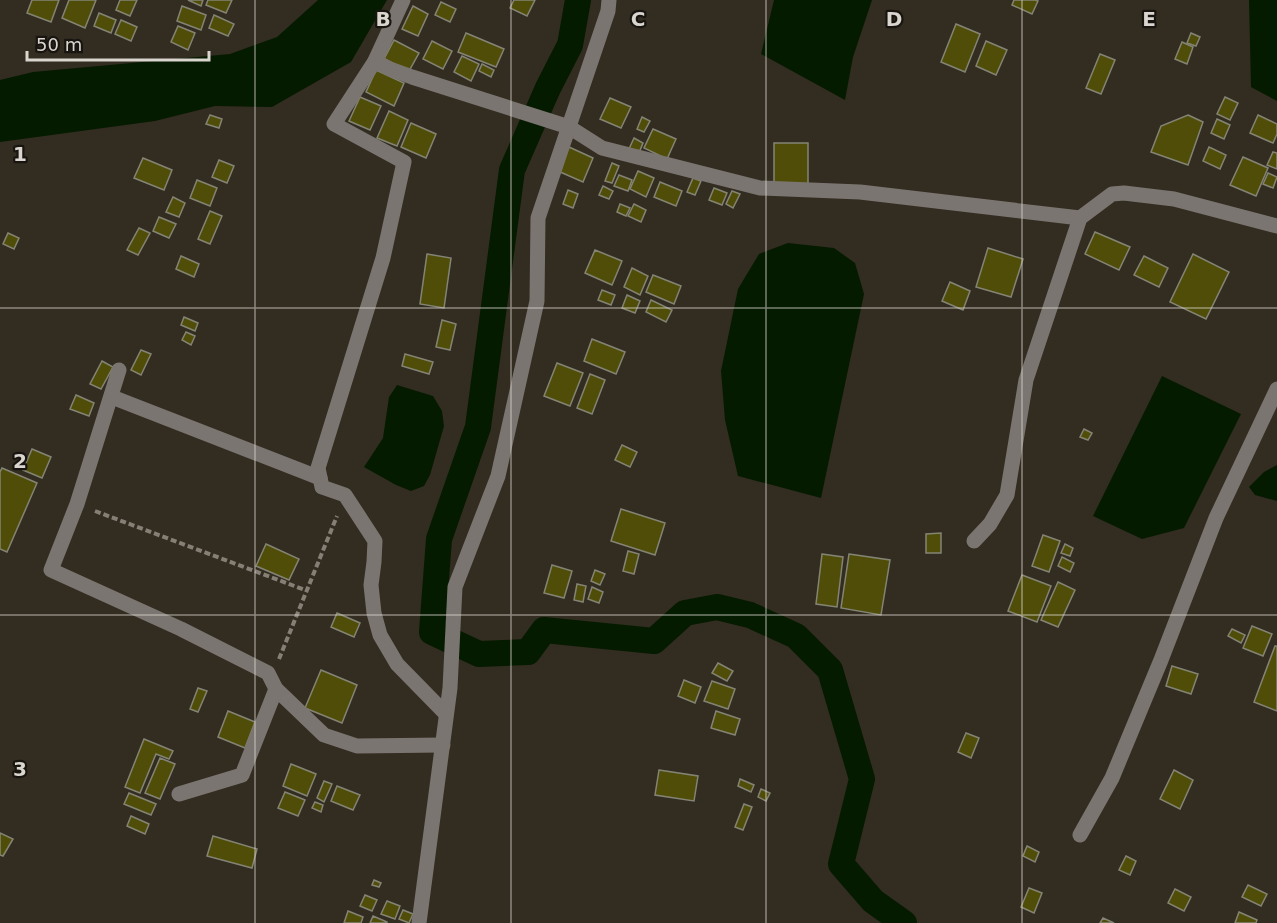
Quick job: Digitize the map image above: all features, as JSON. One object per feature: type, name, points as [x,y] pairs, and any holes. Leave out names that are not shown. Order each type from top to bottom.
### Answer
[{"type":"street","points":[[403,0],[375,61],[334,124],[404,162],[382,258],[318,468],[322,487],[345,495],[375,541],[371,585],[374,613],[380,635],[397,664],[446,714]]},
{"type":"street","points":[[419,923],[450,688],[455,587],[498,476],[537,301],[538,218],[608,11],[609,0]]},
{"type":"street","points":[[375,61],[390,69],[569,127],[602,148],[760,188],[860,192],[1080,218]]},
{"type":"street","points":[[974,541],[990,524],[1007,495],[1026,380],[1080,218],[1112,194],[1124,193],[1174,199],[1266,221],[1277,226]]},
{"type":"street","points":[[119,370],[77,504],[51,570],[181,629],[268,673],[276,689],[324,735],[357,746],[442,745]]},
{"type":"street","points":[[1080,835],[1112,778],[1216,518],[1277,389]]},
{"type":"street","points":[[112,397],[320,478]]},
{"type":"street","points":[[179,794],[242,775],[276,689]]},
{"type":"path","points":[[277,665],[345,495]]},
{"type":"path","points":[[86,507],[305,590]]},
{"type":"shaded area","points":[[318,0],[387,0],[351,62],[272,107],[215,106],[155,121],[0,142],[0,80],[33,72],[230,54],[277,37]]},
{"type":"shaded area","points":[[774,0],[872,0],[853,57],[845,100],[761,54]]},
{"type":"shaded area","points":[[1249,0],[1277,0],[1277,101],[1251,87]]},
{"type":"shaded area","points":[[788,243],[834,248],[855,263],[864,294],[821,498],[738,476],[725,420],[721,371],[738,289],[759,254]]},
{"type":"shaded area","points":[[1162,376],[1241,414],[1184,528],[1142,539],[1093,516]]},
{"type":"shaded area","points":[[397,385],[433,396],[442,411],[444,426],[430,475],[424,486],[411,491],[364,467],[383,438],[389,397]]},
{"type":"shaded area","points":[[1277,465],[1277,501],[1255,495],[1249,487],[1264,472]]},
{"type":"building","points":[[32,0],[59,0],[51,22],[27,13]]},
{"type":"building","points":[[69,0],[96,0],[85,28],[62,18]]},
{"type":"building","points":[[120,0],[137,0],[130,16],[116,10]]},
{"type":"building","points":[[188,0],[203,0],[201,6]]},
{"type":"building","points":[[208,0],[232,0],[226,13],[206,5]]},
{"type":"building","points":[[514,0],[535,0],[527,16],[510,8]]},
{"type":"building","points":[[1014,0],[1038,1],[1032,14],[1012,5]]},
{"type":"building","points":[[441,2],[456,9],[450,22],[435,15]]},
{"type":"building","points":[[182,6],[206,15],[201,30],[177,21]]},
{"type":"building","points":[[413,6],[428,14],[418,36],[402,29]]},
{"type":"building","points":[[99,13],[116,20],[111,33],[94,26]]},
{"type":"building","points":[[214,15],[234,24],[228,36],[209,28]]},
{"type":"building","points":[[121,20],[137,27],[131,41],[115,34]]},
{"type":"building","points":[[956,24],[980,34],[965,72],[941,62]]},
{"type":"building","points":[[178,26],[195,33],[188,50],[171,42]]},
{"type":"building","points":[[466,33],[504,49],[496,67],[458,52]]},
{"type":"building","points":[[1191,33],[1200,37],[1196,46],[1187,43]]},
{"type":"building","points":[[394,40],[419,53],[409,71],[384,59]]},
{"type":"building","points":[[432,41],[452,51],[443,69],[423,59]]},
{"type":"building","points":[[986,41],[1007,50],[996,75],[976,66]]},
{"type":"building","points":[[1182,42],[1193,47],[1187,64],[1175,59]]},
{"type":"building","points":[[1100,54],[1115,60],[1101,94],[1086,88]]},
{"type":"building","points":[[462,56],[479,64],[471,81],[454,72]]},
{"type":"building","points":[[482,64],[494,70],[491,77],[479,71]]},
{"type":"building","points":[[376,70],[404,83],[394,106],[366,92]]},
{"type":"building","points":[[360,97],[381,106],[370,130],[349,121]]},
{"type":"building","points":[[1225,97],[1238,103],[1230,120],[1217,114]]},
{"type":"building","points":[[610,98],[631,107],[621,128],[600,119]]},
{"type":"building","points":[[389,111],[408,120],[397,146],[377,138]]},
{"type":"building","points":[[210,115],[222,119],[219,128],[206,124]]},
{"type":"building","points":[[1188,115],[1203,122],[1188,165],[1151,152],[1161,126]]},
{"type":"building","points":[[1258,115],[1277,124],[1277,134],[1273,143],[1250,133]]},
{"type":"building","points":[[642,117],[650,121],[644,132],[637,129]]},
{"type":"building","points":[[1217,119],[1230,125],[1224,139],[1211,133]]},
{"type":"building","points":[[411,123],[436,134],[426,158],[401,147]]},
{"type":"building","points":[[653,129],[676,139],[667,159],[644,148]]},
{"type":"building","points":[[634,138],[643,143],[638,155],[628,151]]},
{"type":"building","points":[[774,143],[808,143],[808,184],[774,184]]},
{"type":"building","points":[[569,147],[593,158],[583,182],[558,171]]},
{"type":"building","points":[[1209,147],[1226,155],[1220,169],[1203,161]]},
{"type":"building","points":[[1273,152],[1277,153],[1277,169],[1267,165]]},
{"type":"building","points":[[1243,157],[1268,168],[1256,196],[1230,185]]},
{"type":"building","points":[[143,158],[172,170],[164,190],[134,178]]},
{"type":"building","points":[[219,160],[234,166],[227,183],[212,177]]},
{"type":"building","points":[[612,163],[619,166],[612,183],[605,181]]},
{"type":"building","points":[[638,171],[654,178],[646,197],[630,189]]},
{"type":"building","points":[[1268,173],[1277,177],[1273,188],[1263,184]]},
{"type":"building","points":[[619,175],[632,180],[628,191],[614,186]]},
{"type":"building","points":[[693,178],[701,181],[695,195],[687,192]]},
{"type":"building","points":[[197,180],[217,188],[210,206],[190,198]]},
{"type":"building","points":[[660,182],[682,191],[676,206],[654,197]]},
{"type":"building","points":[[603,186],[613,191],[609,199],[599,195]]},
{"type":"building","points":[[714,188],[727,193],[722,205],[709,200]]},
{"type":"building","points":[[568,190],[578,194],[573,208],[563,204]]},
{"type":"building","points":[[732,191],[740,194],[733,208],[726,204]]},
{"type":"building","points":[[173,197],[185,203],[179,217],[166,212]]},
{"type":"building","points":[[620,204],[630,208],[626,216],[617,212]]},
{"type":"building","points":[[634,204],[646,210],[641,222],[628,216]]},
{"type":"building","points":[[210,211],[222,216],[210,244],[198,239]]},
{"type":"building","points":[[159,217],[176,224],[169,238],[153,231]]},
{"type":"building","points":[[139,228],[150,233],[138,255],[127,250]]},
{"type":"building","points":[[1095,232],[1130,247],[1119,270],[1085,254]]},
{"type":"building","points":[[8,233],[19,238],[14,249],[3,244]]},
{"type":"building","points":[[988,248],[1023,259],[1011,297],[976,287]]},
{"type":"building","points":[[595,250],[622,261],[612,285],[585,273]]},
{"type":"building","points":[[427,254],[451,258],[444,308],[420,304]]},
{"type":"building","points":[[1193,254],[1229,272],[1206,319],[1170,302]]},
{"type":"building","points":[[181,256],[199,264],[194,277],[176,269]]},
{"type":"building","points":[[1144,256],[1168,268],[1159,287],[1134,275]]},
{"type":"building","points":[[632,268],[648,276],[640,295],[624,287]]},
{"type":"building","points":[[653,275],[681,286],[674,304],[646,292]]},
{"type":"building","points":[[950,282],[970,291],[963,310],[942,301]]},
{"type":"building","points":[[602,290],[615,295],[611,305],[598,300]]},
{"type":"building","points":[[627,295],[640,301],[635,313],[622,308]]},
{"type":"building","points":[[651,300],[672,310],[666,322],[646,312]]},
{"type":"building","points":[[184,317],[198,323],[195,331],[181,325]]},
{"type":"building","points":[[442,320],[456,324],[450,350],[436,347]]},
{"type":"building","points":[[186,332],[195,336],[191,345],[182,340]]},
{"type":"building","points":[[592,339],[625,352],[616,374],[584,361]]},
{"type":"building","points":[[141,350],[151,354],[141,375],[131,370]]},
{"type":"building","points":[[405,354],[433,362],[429,374],[402,366]]},
{"type":"building","points":[[102,361],[113,367],[101,389],[90,384]]},
{"type":"building","points":[[557,363],[583,373],[570,406],[544,396]]},
{"type":"building","points":[[590,374],[605,380],[592,414],[577,408]]},
{"type":"building","points":[[76,395],[94,403],[89,416],[70,409]]},
{"type":"building","points":[[1084,429],[1092,433],[1088,440],[1080,437]]},
{"type":"building","points":[[622,445],[637,452],[630,467],[615,460]]},
{"type":"building","points":[[32,449],[51,457],[42,478],[23,470]]},
{"type":"building","points":[[2,468],[37,483],[7,552],[0,549],[0,472]]},
{"type":"building","points":[[621,509],[665,523],[655,555],[611,541]]},
{"type":"building","points":[[941,533],[941,553],[926,553],[926,534]]},
{"type":"building","points":[[1043,535],[1060,541],[1049,572],[1032,566]]},
{"type":"building","points":[[266,544],[299,559],[289,580],[256,566]]},
{"type":"building","points":[[1065,544],[1073,548],[1070,556],[1061,553]]},
{"type":"building","points":[[628,551],[639,554],[634,574],[623,571]]},
{"type":"building","points":[[822,554],[843,557],[837,607],[816,604]]},
{"type":"building","points":[[849,554],[890,560],[881,615],[841,608]]},
{"type":"building","points":[[1062,557],[1074,563],[1070,572],[1058,566]]},
{"type":"building","points":[[552,565],[572,571],[564,598],[544,593]]},
{"type":"building","points":[[595,570],[605,574],[600,585],[591,581]]},
{"type":"building","points":[[1022,575],[1051,586],[1037,622],[1008,611]]},
{"type":"building","points":[[1058,582],[1075,590],[1058,627],[1041,620]]},
{"type":"building","points":[[577,584],[586,586],[583,602],[574,600]]},
{"type":"building","points":[[592,587],[603,592],[599,603],[588,599]]},
{"type":"building","points":[[337,613],[360,623],[354,637],[331,627]]},
{"type":"building","points":[[1252,626],[1272,634],[1263,656],[1243,648]]},
{"type":"building","points":[[1232,629],[1245,635],[1241,643],[1228,636]]},
{"type":"building","points":[[1275,646],[1277,646],[1277,711],[1254,702]]},
{"type":"building","points":[[718,663],[733,671],[727,681],[712,673]]},
{"type":"building","points":[[1172,666],[1198,674],[1191,694],[1166,686]]},
{"type":"building","points":[[321,670],[357,685],[342,723],[305,708]]},
{"type":"building","points":[[684,680],[701,687],[695,703],[678,696]]},
{"type":"building","points":[[712,681],[735,689],[728,709],[704,701]]},
{"type":"building","points":[[198,688],[207,691],[198,712],[190,709]]},
{"type":"building","points":[[228,711],[255,722],[245,748],[218,737]]},
{"type":"building","points":[[716,711],[740,719],[735,735],[711,728]]},
{"type":"building","points":[[966,733],[979,738],[971,758],[958,752]]},
{"type":"building","points":[[144,739],[173,751],[169,759],[156,754],[140,793],[125,787]]},
{"type":"building","points":[[160,758],[175,764],[160,799],[145,793]]},
{"type":"building","points":[[291,764],[316,774],[307,796],[283,786]]},
{"type":"building","points":[[659,770],[698,776],[694,801],[655,795]]},
{"type":"building","points":[[1174,770],[1193,780],[1180,809],[1160,799]]},
{"type":"building","points":[[740,779],[754,785],[751,792],[738,786]]},
{"type":"building","points":[[324,781],[332,784],[324,802],[317,798]]},
{"type":"building","points":[[337,786],[360,795],[353,810],[331,801]]},
{"type":"building","points":[[761,789],[770,793],[766,801],[758,797]]},
{"type":"building","points":[[285,792],[305,800],[298,816],[278,808]]},
{"type":"building","points":[[129,793],[156,804],[151,815],[124,804]]},
{"type":"building","points":[[315,802],[323,805],[321,812],[312,808]]},
{"type":"building","points":[[744,804],[752,807],[743,830],[735,827]]},
{"type":"building","points":[[131,816],[149,824],[145,834],[127,826]]},
{"type":"building","points":[[0,833],[13,839],[3,856],[0,855]]},
{"type":"building","points":[[213,836],[257,849],[252,868],[207,856]]},
{"type":"building","points":[[1027,846],[1039,852],[1035,862],[1023,856]]},
{"type":"building","points":[[1126,856],[1136,861],[1130,875],[1119,870]]},
{"type":"building","points":[[374,880],[381,883],[379,887],[372,885]]},
{"type":"building","points":[[1248,885],[1267,894],[1261,906],[1242,897]]},
{"type":"building","points":[[1029,888],[1042,893],[1034,913],[1021,907]]},
{"type":"building","points":[[1175,889],[1191,897],[1184,911],[1168,903]]},
{"type":"building","points":[[365,895],[377,900],[372,911],[360,906]]},
{"type":"building","points":[[387,901],[400,906],[395,919],[381,914]]},
{"type":"building","points":[[403,910],[413,914],[409,923],[399,919]]},
{"type":"building","points":[[348,911],[363,917],[361,923],[344,923]]},
{"type":"building","points":[[1239,912],[1257,920],[1256,923],[1235,923]]},
{"type":"building","points":[[373,916],[387,922],[387,923],[370,923]]},
{"type":"building","points":[[1103,918],[1114,923],[1100,923]]},
{"type":"waterway","points":[[578,0],[570,45],[548,88],[512,170],[478,427],[439,539],[432,632],[479,654],[528,652],[544,630],[654,641],[685,613],[717,607],[750,615],[796,636],[830,670],[862,779],[841,864],[873,901],[904,923]]}]
